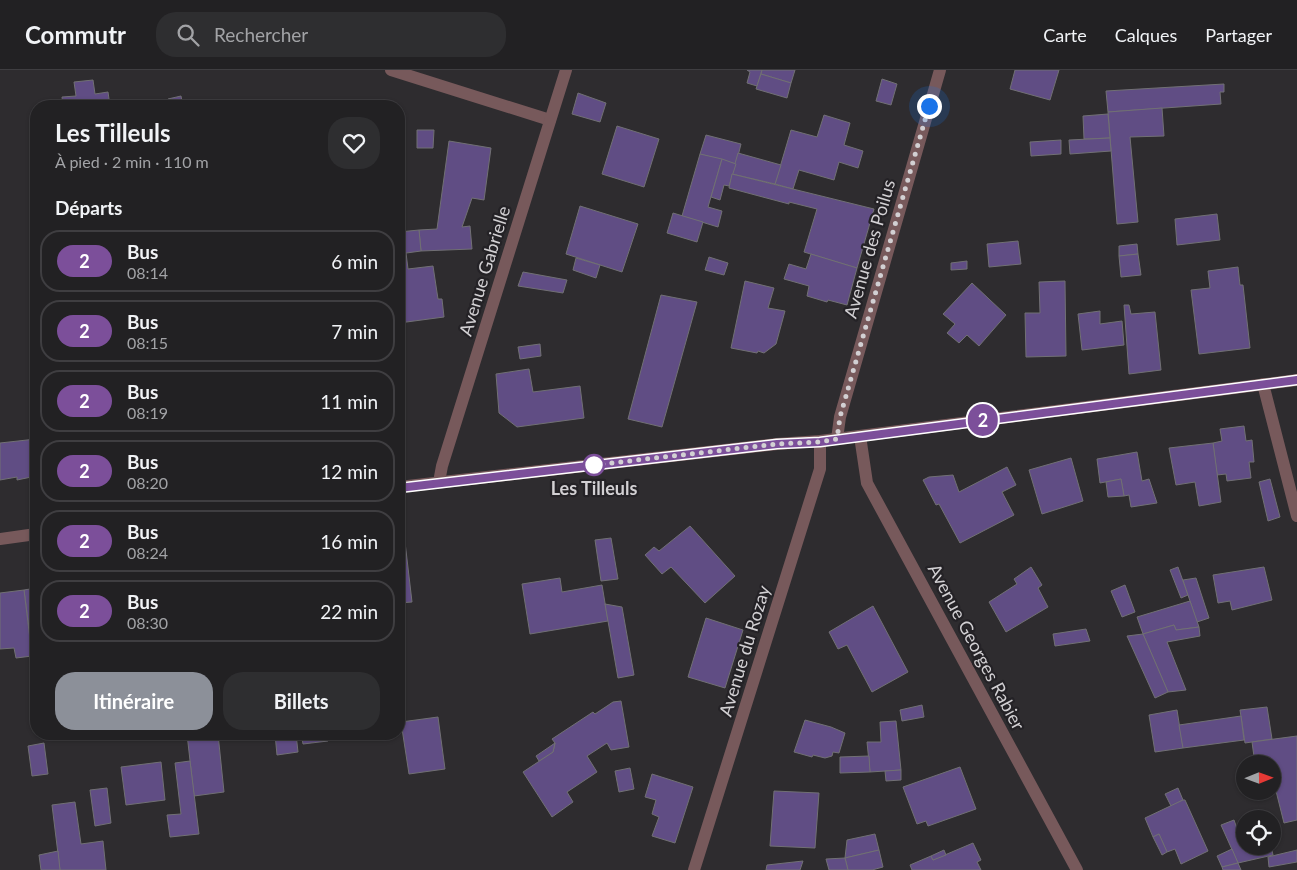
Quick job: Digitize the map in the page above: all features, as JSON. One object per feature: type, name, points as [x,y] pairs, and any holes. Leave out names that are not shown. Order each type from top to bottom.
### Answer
[{"type":"street","points":[[390,70],[550,120]]},
{"type":"street","name":"Avenue Gabrielle","points":[[439,482],[442,466],[566,70]]},
{"type":"street","name":"Avenue des Poilus","points":[[837,439],[840,417],[940,70]]},
{"type":"street","points":[[405,487],[777,444],[820,442],[1297,380]]},
{"type":"street","points":[[1263,384],[1297,516]]},
{"type":"street","name":"Avenue Georges Rabier","points":[[860,436],[867,483],[1077,870]]},
{"type":"street","name":"Avenue du Rozay","points":[[694,870],[820,469],[820,442]]},
{"type":"street","points":[[0,539],[30,535]]},
{"type":"building","points":[[747,70],[762,70],[757,86],[747,83],[750,72]]},
{"type":"building","points":[[762,70],[795,70],[791,83],[761,74]]},
{"type":"building","points":[[1015,70],[1059,70],[1050,100],[1010,89]]},
{"type":"building","points":[[761,74],[791,83],[787,98],[756,89]]},
{"type":"building","points":[[882,79],[897,84],[891,105],[876,101]]},
{"type":"building","points":[[93,80],[95,94],[108,92],[109,100],[62,100],[62,97],[76,96],[74,82]]},
{"type":"building","points":[[1224,84],[1224,92],[1220,92],[1221,104],[1108,112],[1106,91]]},
{"type":"building","points":[[578,93],[606,103],[600,122],[572,114]]},
{"type":"building","points":[[181,96],[182,100],[168,100]]},
{"type":"building","points":[[1162,108],[1164,136],[1130,137],[1138,222],[1117,224],[1108,112]]},
{"type":"building","points":[[1108,114],[1110,138],[1084,139],[1083,116]]},
{"type":"building","points":[[824,115],[850,123],[844,145],[863,151],[858,168],[839,162],[834,180],[799,170],[793,189],[775,184],[791,130],[817,137]]},
{"type":"building","points":[[617,126],[659,139],[644,187],[602,174]]},
{"type":"building","points":[[417,130],[434,130],[433,148],[417,148]]},
{"type":"building","points":[[706,135],[741,144],[736,164],[700,154]]},
{"type":"building","points":[[1110,138],[1111,151],[1070,154],[1069,140]]},
{"type":"building","points":[[1061,140],[1061,154],[1031,156],[1030,142]]},
{"type":"building","points":[[449,141],[491,148],[484,200],[472,198],[462,227],[470,226],[472,249],[421,251],[419,230],[437,229]]},
{"type":"building","points":[[738,153],[781,165],[775,184],[732,174]]},
{"type":"building","points":[[700,154],[722,159],[708,207],[722,211],[718,227],[682,216]]},
{"type":"building","points":[[722,159],[736,164],[729,186],[724,185],[720,200],[711,197]]},
{"type":"building","points":[[732,174],[874,209],[857,268],[804,252],[817,209],[789,202],[789,204],[729,188]]},
{"type":"building","points":[[580,206],[638,224],[622,272],[566,254]]},
{"type":"building","points":[[673,213],[703,222],[697,242],[667,233]]},
{"type":"building","points":[[1217,214],[1220,240],[1177,245],[1175,219]]},
{"type":"building","points":[[419,230],[421,251],[405,253],[405,231]]},
{"type":"building","points":[[1018,241],[1021,264],[989,267],[987,244]]},
{"type":"building","points":[[1137,244],[1138,254],[1119,256],[1119,246]]},
{"type":"building","points":[[405,253],[408,269],[433,266],[438,299],[442,299],[444,317],[405,322]]},
{"type":"building","points":[[811,254],[857,268],[847,305],[807,296],[809,286],[784,279],[789,264],[806,269]]},
{"type":"building","points":[[1138,254],[1141,275],[1121,277],[1119,256]]},
{"type":"building","points":[[709,257],[728,263],[724,275],[705,270]]},
{"type":"building","points":[[576,258],[600,265],[596,278],[573,270]]},
{"type":"building","points":[[967,261],[967,269],[951,270],[951,263]]},
{"type":"building","points":[[1238,267],[1240,285],[1243,285],[1250,348],[1199,354],[1191,290],[1210,288],[1208,271]]},
{"type":"building","points":[[523,272],[567,280],[563,293],[518,286]]},
{"type":"building","points":[[745,281],[774,288],[768,308],[785,311],[776,344],[764,353],[731,348]]},
{"type":"building","points":[[1065,281],[1066,356],[1026,357],[1025,313],[1040,313],[1039,282]]},
{"type":"building","points":[[972,283],[1006,315],[979,346],[967,335],[959,343],[947,333],[955,324],[943,314]]},
{"type":"building","points":[[661,295],[697,302],[662,427],[628,419]]},
{"type":"building","points":[[1124,305],[1129,305],[1131,314],[1155,312],[1161,370],[1129,374]]},
{"type":"building","points":[[1100,311],[1100,324],[1122,321],[1124,345],[1082,350],[1078,314]]},
{"type":"building","points":[[540,344],[541,356],[520,359],[518,347]]},
{"type":"building","points":[[529,369],[533,392],[580,386],[584,418],[517,427],[499,413],[496,374]]},
{"type":"building","points":[[1244,426],[1246,441],[1252,440],[1254,462],[1249,462],[1251,478],[1227,481],[1226,474],[1217,475],[1213,443],[1222,441],[1220,429]]},
{"type":"building","points":[[30,440],[30,477],[17,480],[17,477],[0,480],[0,443]]},
{"type":"building","points":[[1213,443],[1221,502],[1199,506],[1195,482],[1176,485],[1169,448]]},
{"type":"building","points":[[1137,452],[1142,481],[1149,479],[1157,503],[1131,507],[1129,495],[1124,496],[1121,479],[1100,483],[1097,459]]},
{"type":"building","points":[[1071,458],[1083,501],[1042,514],[1029,470]]},
{"type":"building","points":[[1007,467],[1016,485],[1002,492],[1014,515],[960,543],[939,504],[936,505],[923,480],[929,477],[953,475],[959,492]]},
{"type":"building","points":[[1121,479],[1124,496],[1108,497],[1106,482]]},
{"type":"building","points":[[1270,479],[1280,517],[1268,521],[1259,482]]},
{"type":"building","points":[[690,526],[735,576],[705,603],[671,567],[662,574],[645,555],[654,547],[659,551]]},
{"type":"building","points":[[611,538],[618,579],[601,581],[595,540]]},
{"type":"building","points":[[405,542],[412,602],[405,603]]},
{"type":"building","points":[[1031,567],[1042,585],[1038,588],[1048,607],[1006,632],[989,602],[1017,584],[1014,579]]},
{"type":"building","points":[[1178,567],[1188,595],[1181,598],[1170,570]]},
{"type":"building","points":[[1264,567],[1272,600],[1232,610],[1230,601],[1218,603],[1213,575]]},
{"type":"building","points":[[560,578],[562,592],[602,585],[608,621],[530,634],[522,584]]},
{"type":"building","points":[[1196,578],[1209,618],[1197,622],[1183,580]]},
{"type":"building","points":[[1125,585],[1135,612],[1122,617],[1111,591]]},
{"type":"building","points":[[30,589],[30,635],[24,590]]},
{"type":"building","points":[[24,590],[30,640],[30,656],[16,658],[14,648],[0,649],[0,593]]},
{"type":"building","points":[[1190,601],[1199,627],[1176,630],[1174,625],[1143,634],[1137,617]]},
{"type":"building","points":[[605,604],[622,607],[634,675],[618,678]]},
{"type":"building","points":[[873,606],[908,672],[872,692],[847,645],[838,649],[829,632]]},
{"type":"building","points":[[706,618],[743,630],[725,688],[688,677]]},
{"type":"building","points":[[1174,625],[1176,630],[1199,627],[1200,636],[1167,642],[1186,690],[1168,692],[1143,634]]},
{"type":"building","points":[[1086,629],[1090,641],[1055,646],[1053,634]]},
{"type":"building","points":[[1143,634],[1168,692],[1155,698],[1127,636]]},
{"type":"building","points":[[621,701],[629,747],[611,750],[607,743],[587,756],[597,772],[567,792],[573,802],[552,817],[523,772],[553,752],[555,743],[552,739],[593,712],[595,714],[613,702]]},
{"type":"building","points":[[922,705],[924,717],[902,721],[900,710]]},
{"type":"building","points":[[1267,707],[1272,739],[1245,743],[1240,710]]},
{"type":"building","points":[[1177,710],[1183,748],[1155,752],[1149,715]]},
{"type":"building","points":[[1241,716],[1244,740],[1183,748],[1179,725]]},
{"type":"building","points":[[438,717],[445,769],[409,774],[404,740],[405,721]]},
{"type":"building","points":[[805,720],[845,733],[839,753],[833,752],[832,756],[825,758],[794,752]]},
{"type":"building","points":[[896,721],[901,770],[870,772],[867,742],[881,742],[880,722]]},
{"type":"building","points":[[1297,736],[1297,820],[1284,823],[1278,800],[1281,800],[1281,755],[1254,755],[1252,742]]},
{"type":"building","points":[[188,740],[219,740],[224,792],[194,796]]},
{"type":"building","points":[[276,740],[297,740],[298,752],[277,755]]},
{"type":"building","points":[[302,740],[328,740],[328,741],[303,744]]},
{"type":"building","points":[[44,743],[48,774],[32,776],[28,746]]},
{"type":"building","points":[[555,743],[553,752],[539,761],[536,756]]},
{"type":"building","points":[[869,756],[870,772],[840,773],[840,757]]},
{"type":"building","points":[[190,761],[199,834],[170,837],[167,815],[181,814],[175,763]]},
{"type":"building","points":[[161,762],[165,800],[126,805],[121,767]]},
{"type":"building","points":[[960,767],[976,809],[928,826],[926,821],[917,824],[903,787]]},
{"type":"building","points":[[630,768],[634,789],[619,792],[615,771]]},
{"type":"building","points":[[901,770],[901,780],[886,781],[885,771]]},
{"type":"building","points":[[652,774],[693,787],[675,843],[652,836],[659,817],[652,814],[656,800],[645,797]]},
{"type":"building","points":[[107,788],[111,823],[95,826],[90,790]]},
{"type":"building","points":[[1178,788],[1183,800],[1171,806],[1165,794]]},
{"type":"building","points":[[774,791],[819,793],[815,848],[770,846]]},
{"type":"building","points":[[1185,800],[1208,851],[1181,864],[1175,849],[1167,852],[1159,834],[1153,837],[1145,818]]},
{"type":"building","points":[[75,802],[81,844],[103,841],[106,870],[60,870],[52,805]]},
{"type":"building","points":[[1234,820],[1236,826],[1236,855],[1273,855],[1238,863],[1221,825]]},
{"type":"building","points":[[875,834],[879,850],[845,858],[847,840]]},
{"type":"building","points":[[1159,834],[1167,852],[1162,855],[1153,837]]},
{"type":"building","points":[[973,843],[981,860],[977,862],[981,870],[912,870],[910,865],[931,856],[933,860]]},
{"type":"building","points":[[1232,849],[1238,863],[1222,867],[1217,856]]},
{"type":"building","points":[[879,850],[883,867],[872,870],[848,870],[845,858]]},
{"type":"building","points":[[944,850],[946,855],[933,860],[931,856]]},
{"type":"building","points":[[1297,850],[1297,862],[1269,867],[1268,857]]},
{"type":"building","points":[[58,851],[60,870],[41,870],[39,855]]},
{"type":"building","points":[[845,858],[848,870],[829,870],[826,859]]},
{"type":"building","points":[[803,861],[800,870],[766,870],[767,865]]},
{"type":"building","points":[[1238,863],[1241,870],[1223,870],[1222,867]]},
{"type":"bus line","name":"2","points":[[405,487],[777,444],[820,442],[1297,380]]},
{"type":"place","name":"Les Tilleuls","points":[[594,465]]},
{"type":"route","points":[[594,465],[837,439],[840,417],[929,106]]}]
